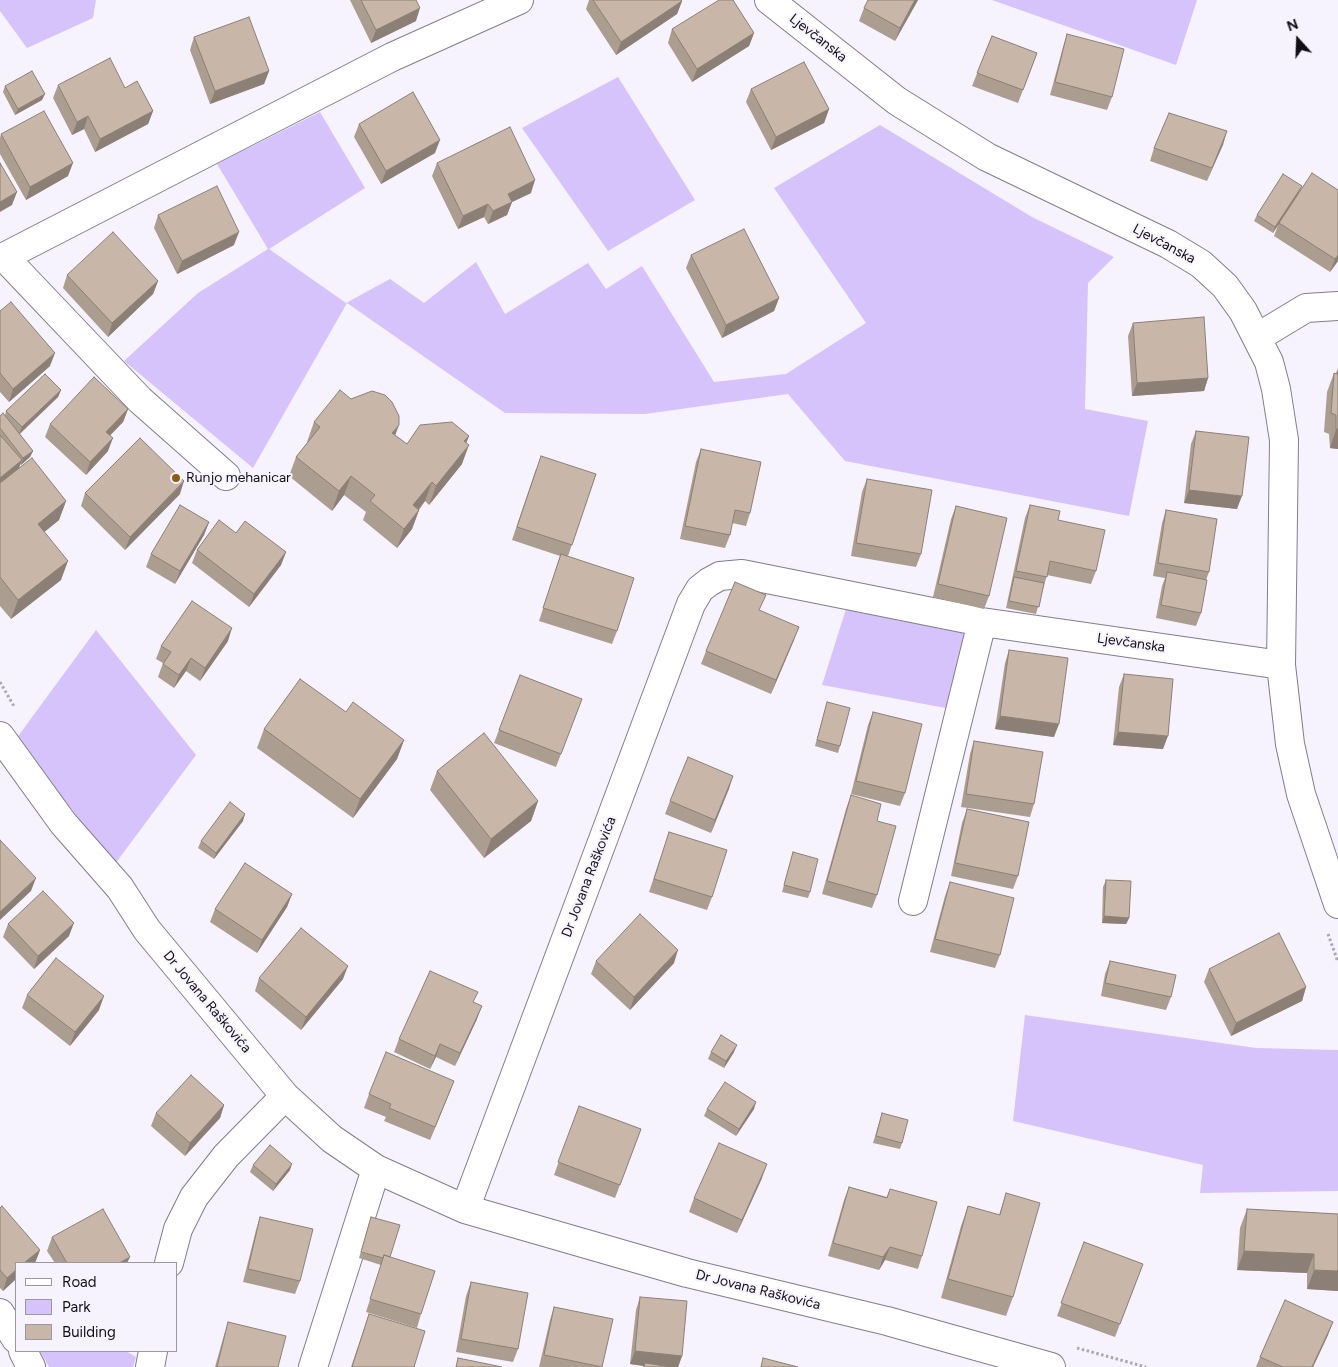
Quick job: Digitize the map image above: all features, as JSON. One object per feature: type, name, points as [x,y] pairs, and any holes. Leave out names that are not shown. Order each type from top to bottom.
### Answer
[{"type":"street","points":[[226,476],[140,400],[2,258],[392,57],[519,0]]},
{"type":"street","name":"Ljevčanska","points":[[769,0],[897,101],[986,157],[1168,244],[1202,264],[1224,286],[1243,311],[1258,337],[1276,388],[1284,440],[1281,665],[1290,744],[1301,794],[1338,904]]},
{"type":"street","points":[[1258,337],[1306,308],[1338,306]]},
{"type":"street","name":"Ljevčanska","points":[[742,574],[982,622],[1281,665]]},
{"type":"street","name":"Dr Jovana Raškovića","points":[[465,1209],[692,604],[700,589],[709,582],[720,576],[742,574]]},
{"type":"street","points":[[913,901],[982,622]]},
{"type":"street","name":"Dr Jovana Raškovića","points":[[0,736],[63,823],[120,888],[147,930],[285,1096],[332,1139],[376,1169],[465,1209],[687,1273],[887,1320],[1051,1367]]},
{"type":"street","points":[[169,1262],[178,1229],[194,1196],[226,1156],[285,1096]]},
{"type":"street","points":[[312,1367],[376,1169]]},
{"type":"street","points":[[0,1313],[15,1337]]},
{"type":"street","points":[[24,1352],[31,1367]]},
{"type":"street","points":[[150,1367],[152,1352]]},
{"type":"path","points":[[1328,931],[1338,962]]},
{"type":"green space","points":[[0,0],[96,0],[93,18],[27,48],[0,11]]},
{"type":"green space","points":[[992,0],[1197,0],[1176,65]]},
{"type":"green space","points":[[618,77],[695,200],[608,251],[522,128]]},
{"type":"green space","points":[[320,112],[365,188],[269,249],[346,303],[390,279],[424,303],[476,262],[505,314],[588,263],[606,289],[642,266],[714,382],[786,374],[866,323],[774,188],[880,125],[1032,217],[1114,257],[1088,283],[1085,409],[1148,421],[1129,516],[845,461],[788,394],[645,414],[505,413],[347,303],[253,468],[124,361],[198,293],[268,249],[217,164]]},
{"type":"green space","points":[[846,609],[963,629],[966,638],[951,709],[822,685]]},
{"type":"green space","points":[[96,630],[196,755],[115,864],[16,739]]},
{"type":"green space","points":[[1025,1015],[1256,1048],[1338,1050],[1338,1191],[1200,1193],[1203,1165],[1013,1121]]},
{"type":"green space","points":[[41,1352],[128,1352],[136,1357],[133,1367],[49,1367]]},
{"type":"building","points":[[361,0],[416,0],[420,8],[376,30]]},
{"type":"building","points":[[593,0],[681,0],[682,1],[621,42]]},
{"type":"building","points":[[719,0],[733,0],[754,33],[697,69],[672,29]]},
{"type":"building","points":[[868,0],[915,0],[900,28],[864,8]]},
{"type":"building","points":[[249,17],[269,71],[215,91],[194,37]]},
{"type":"building","points":[[1067,34],[1124,49],[1112,97],[1055,82]]},
{"type":"building","points":[[992,36],[1037,53],[1023,90],[977,73]]},
{"type":"building","points":[[110,58],[125,88],[137,81],[153,111],[100,139],[88,116],[77,122],[58,85]]},
{"type":"building","points":[[804,62],[829,109],[776,137],[751,89]]},
{"type":"building","points":[[32,71],[45,94],[18,109],[5,86]]},
{"type":"building","points":[[413,92],[440,140],[386,171],[359,124]]},
{"type":"building","points":[[44,111],[73,163],[30,187],[1,134]]},
{"type":"building","points":[[1169,113],[1227,131],[1212,168],[1154,148]]},
{"type":"building","points":[[510,127],[535,180],[508,194],[512,202],[493,211],[488,204],[463,216],[437,163]]},
{"type":"building","points":[[0,163],[17,192],[0,202]]},
{"type":"building","points":[[1312,173],[1338,190],[1338,255],[1335,259],[1279,223]]},
{"type":"building","points":[[1283,174],[1302,186],[1275,227],[1257,215]]},
{"type":"building","points":[[217,186],[239,232],[182,261],[158,215]]},
{"type":"building","points":[[744,229],[779,298],[726,325],[691,255]]},
{"type":"building","points":[[113,232],[158,281],[112,323],[67,275]]},
{"type":"building","points":[[11,302],[55,353],[13,389],[0,373],[0,311]]},
{"type":"building","points":[[1204,317],[1208,378],[1137,383],[1133,323]]},
{"type":"building","points":[[1338,371],[1338,429],[1336,429],[1336,415],[1331,413],[1334,373],[1337,374]]},
{"type":"building","points":[[45,374],[61,390],[22,427],[6,411]]},
{"type":"building","points":[[94,377],[128,409],[106,432],[113,438],[90,462],[50,424]]},
{"type":"building","points":[[340,390],[351,399],[372,391],[385,395],[392,402],[399,416],[399,425],[392,433],[407,444],[420,425],[452,422],[469,436],[464,441],[469,445],[436,486],[432,482],[413,505],[419,510],[404,529],[370,501],[375,495],[351,476],[339,491],[296,457],[320,427],[314,422]]},
{"type":"building","points":[[3,413],[33,451],[23,458],[0,428],[0,416]]},
{"type":"building","points":[[1196,431],[1249,437],[1242,496],[1189,490]]},
{"type":"building","points":[[0,435],[22,460],[0,478]]},
{"type":"building","points":[[140,438],[184,481],[130,537],[85,493]]},
{"type":"building","points":[[701,449],[761,462],[750,513],[735,510],[730,535],[685,526]]},
{"type":"building","points":[[541,456],[596,474],[572,545],[517,527]]},
{"type":"building","points":[[32,458],[66,501],[38,524],[68,561],[18,600],[0,577],[0,483]]},
{"type":"building","points":[[867,479],[932,490],[921,554],[856,543]]},
{"type":"building","points":[[180,505],[209,522],[180,571],[151,554]]},
{"type":"building","points":[[1030,505],[1060,511],[1058,520],[1105,530],[1096,571],[1050,561],[1047,577],[1016,571]]},
{"type":"building","points":[[956,506],[1007,518],[989,596],[938,584]]},
{"type":"building","points":[[1166,510],[1217,519],[1209,572],[1158,563]]},
{"type":"building","points":[[219,520],[236,533],[245,521],[286,552],[254,594],[197,550]]},
{"type":"building","points":[[561,554],[634,578],[617,631],[543,608]]},
{"type":"building","points":[[1167,572],[1207,580],[1201,613],[1161,605]]},
{"type":"building","points":[[1014,577],[1044,583],[1039,607],[1009,601]]},
{"type":"building","points":[[735,582],[766,595],[759,610],[799,627],[776,680],[706,651]]},
{"type":"building","points":[[192,601],[232,628],[205,668],[191,658],[179,675],[163,664],[171,652],[161,646]]},
{"type":"building","points":[[1009,650],[1068,658],[1059,724],[1000,716]]},
{"type":"building","points":[[1124,674],[1173,679],[1168,736],[1118,732]]},
{"type":"building","points":[[520,675],[582,699],[561,754],[499,730]]},
{"type":"building","points":[[300,679],[346,712],[353,702],[404,740],[360,799],[264,729]]},
{"type":"building","points":[[827,702],[850,708],[840,746],[817,740]]},
{"type":"building","points":[[873,712],[922,724],[905,793],[856,781]]},
{"type":"building","points":[[484,733],[538,801],[491,839],[437,771]]},
{"type":"building","points":[[974,741],[1043,752],[1034,804],[966,794]]},
{"type":"building","points":[[688,757],[733,776],[715,820],[670,801]]},
{"type":"building","points":[[851,795],[881,804],[877,821],[896,826],[877,895],[827,881]]},
{"type":"building","points":[[230,802],[245,814],[216,853],[201,841]]},
{"type":"building","points":[[967,809],[1029,822],[1018,876],[955,863]]},
{"type":"building","points":[[669,832],[727,850],[712,897],[654,879]]},
{"type":"building","points":[[0,840],[36,878],[0,912]]},
{"type":"building","points":[[793,852],[818,859],[810,892],[784,885]]},
{"type":"building","points":[[245,863],[292,894],[262,940],[215,909]]},
{"type":"building","points":[[1106,880],[1131,881],[1129,918],[1104,916]]},
{"type":"building","points":[[950,882],[1014,898],[1000,955],[935,939]]},
{"type":"building","points":[[43,891],[74,923],[38,956],[8,924]]},
{"type":"building","points":[[640,914],[678,950],[634,997],[596,961]]},
{"type":"building","points":[[301,928],[348,966],[306,1017],[259,978]]},
{"type":"building","points":[[1279,933],[1306,987],[1236,1023],[1209,969]]},
{"type":"building","points":[[56,958],[104,996],[75,1032],[27,995]]},
{"type":"building","points":[[1110,961],[1176,975],[1171,997],[1105,983]]},
{"type":"building","points":[[430,971],[478,992],[473,1002],[482,1006],[460,1053],[440,1044],[435,1056],[399,1039]]},
{"type":"building","points":[[721,1035],[737,1045],[726,1061],[711,1052]]},
{"type":"building","points":[[386,1052],[454,1081],[435,1127],[389,1108],[391,1104],[369,1094]]},
{"type":"building","points":[[191,1075],[224,1105],[190,1143],[156,1113]]},
{"type":"building","points":[[725,1082],[756,1102],[739,1129],[707,1109]]},
{"type":"building","points":[[579,1106],[641,1129],[620,1185],[558,1162]]},
{"type":"building","points":[[882,1113],[908,1120],[902,1143],[876,1136]]},
{"type":"building","points":[[719,1143],[767,1164],[742,1220],[694,1198]]},
{"type":"building","points":[[270,1145],[292,1164],[276,1184],[253,1165]]},
{"type":"building","points":[[849,1187],[887,1198],[890,1189],[937,1202],[922,1256],[890,1247],[883,1257],[833,1243]]},
{"type":"building","points":[[1006,1193],[1040,1203],[1013,1297],[948,1279],[968,1206],[1000,1215]]},
{"type":"building","points":[[2,1206],[40,1250],[25,1262],[15,1262],[15,1271],[7,1278],[0,1270],[0,1208]]},
{"type":"building","points":[[103,1209],[130,1257],[121,1262],[66,1262],[52,1237]]},
{"type":"building","points":[[1247,1209],[1338,1214],[1338,1271],[1314,1270],[1314,1254],[1244,1251]]},
{"type":"building","points":[[260,1217],[313,1229],[300,1281],[248,1269]]},
{"type":"building","points":[[371,1217],[400,1225],[390,1257],[384,1255],[383,1258],[361,1252]]},
{"type":"building","points":[[1084,1242],[1143,1264],[1120,1324],[1061,1303]]},
{"type":"building","points":[[384,1255],[435,1271],[421,1314],[370,1299]]},
{"type":"building","points":[[471,1282],[528,1293],[518,1349],[461,1339]]},
{"type":"building","points":[[640,1297],[687,1301],[682,1356],[635,1351]]},
{"type":"building","points":[[1285,1300],[1333,1322],[1312,1367],[1283,1367],[1260,1357]]},
{"type":"building","points":[[554,1307],[613,1319],[602,1367],[544,1355]]},
{"type":"building","points":[[369,1314],[425,1331],[414,1367],[352,1367]]},
{"type":"building","points":[[228,1322],[286,1336],[278,1367],[217,1367]]},
{"type":"building","points":[[458,1358],[502,1367],[456,1367]]},
{"type":"building","points":[[763,1358],[798,1367],[761,1367]]},
{"type":"building","points":[[645,1363],[672,1367],[644,1367]]},
{"type":"place","name":"Runjo mehanicar","points":[[176,478]]}]
